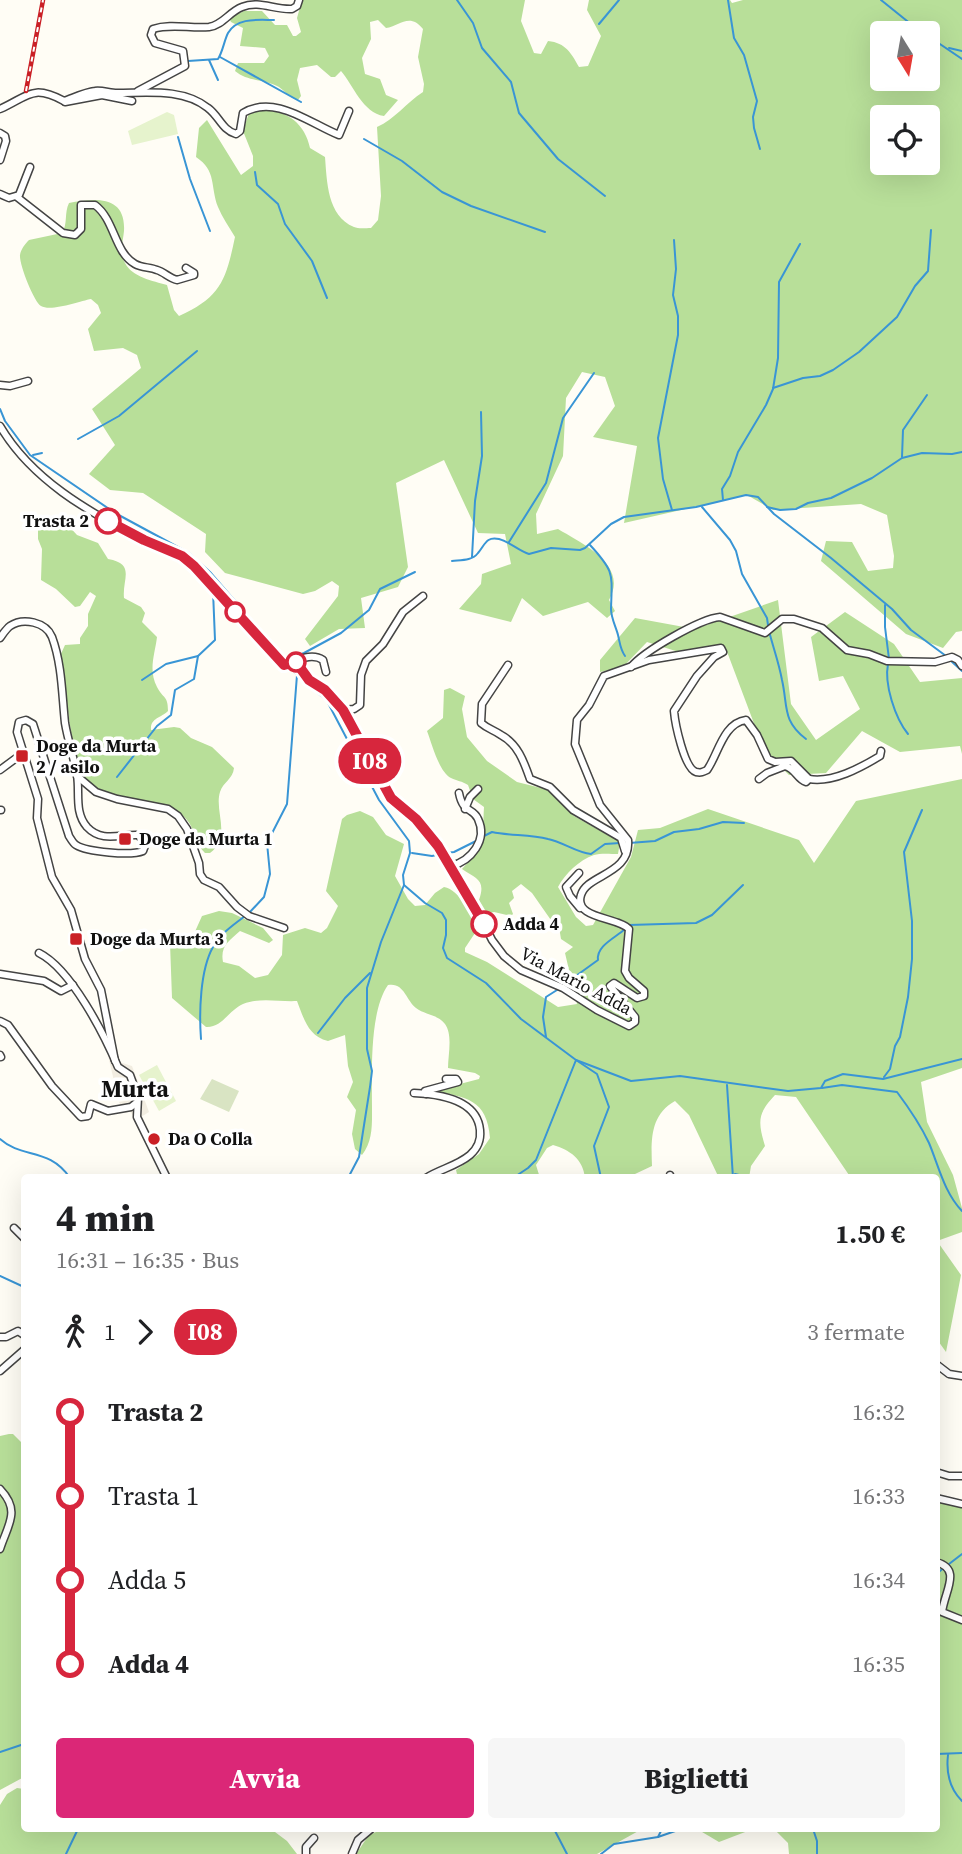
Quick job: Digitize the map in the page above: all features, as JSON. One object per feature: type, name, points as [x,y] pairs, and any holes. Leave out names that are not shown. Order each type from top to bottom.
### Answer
[{"type":"street","points":[[133,93],[186,66],[183,51],[155,43],[151,35],[153,29],[208,27],[223,21],[243,6],[254,4],[292,9],[297,6],[299,0]]},
{"type":"street","points":[[64,101],[95,91],[163,92],[209,109],[220,123],[236,134],[240,131],[243,113],[252,108],[276,107],[318,123],[339,135],[349,111]]},
{"type":"street","points":[[0,109],[36,92],[50,93],[66,103],[103,95],[132,101]]},
{"type":"street","points":[[0,133],[5,136],[6,141],[0,160]]},
{"type":"street","points":[[17,197],[30,167]]},
{"type":"street","points":[[0,194],[9,198],[17,197],[63,233],[70,235],[75,235],[81,229],[81,205],[95,205],[106,215],[131,262],[177,279],[194,275],[186,268]]},
{"type":"street","points":[[1,385],[29,381]]},
{"type":"street","points":[[0,425],[31,466],[59,489],[103,518],[182,556],[194,566],[284,665],[311,656],[321,658],[326,672]]},
{"type":"street","points":[[343,710],[354,709],[360,705],[361,675],[366,661],[387,639],[403,612],[423,596]]},
{"type":"street","points":[[630,668],[642,655],[666,643],[676,634],[720,617],[762,633],[782,619],[794,619],[822,628],[847,650],[869,654],[884,661],[935,662],[952,657],[962,666]]},
{"type":"street","points":[[0,638],[10,626],[23,621],[42,625],[52,637],[62,687],[70,752],[77,776],[78,805],[85,824],[104,837],[138,835],[146,843],[145,850],[133,854],[92,850],[76,845],[69,836],[33,725],[26,720],[19,722],[16,728],[37,799],[37,816],[52,877],[71,910],[85,959],[101,990],[116,1061]]},
{"type":"street","points":[[587,912],[580,902],[582,892],[620,863],[625,856],[628,840],[609,818],[594,792],[577,750],[577,720],[589,705],[604,676],[649,660],[721,648],[723,652],[714,657],[697,676],[674,711],[690,767],[699,772],[707,770],[727,733],[743,719],[756,733],[768,759],[775,762],[791,761],[809,779]]},
{"type":"street","name":"Via Mario Adda","points":[[296,662],[309,680],[325,690],[343,710],[391,798],[416,819],[451,866],[492,940],[514,965],[632,1026],[635,1017],[610,986],[614,983],[637,998],[644,996],[644,991],[625,971],[629,929],[621,923],[587,912]]},
{"type":"street","points":[[508,665],[482,704],[481,723],[488,730],[503,735],[516,747],[530,779],[550,787],[573,810],[621,838],[625,856]]},
{"type":"street","points":[[759,779],[787,766],[802,781],[831,778],[880,756],[881,751]]},
{"type":"street","points":[[0,770],[23,753]]},
{"type":"street","points":[[77,776],[96,792],[168,809],[178,816],[187,830],[204,880],[219,887],[249,916],[284,928]]},
{"type":"street","points":[[465,809],[470,797],[478,789]]},
{"type":"street","points":[[451,866],[466,861],[481,837],[479,819],[465,809],[459,793]]},
{"type":"street","points":[[579,873],[570,881],[566,891],[584,912],[587,912]]},
{"type":"street","points":[[39,953],[52,960],[74,985],[120,1069],[130,1075],[138,1097],[134,1107],[138,1119],[165,1174]]},
{"type":"street","points":[[0,974],[44,981],[61,992],[74,985]]},
{"type":"street","points":[[0,1021],[8,1025],[52,1086],[81,1117],[88,1116],[90,1106],[94,1103],[108,1111],[134,1107]]},
{"type":"street","points":[[426,1094],[425,1091],[430,1088],[458,1082],[456,1079],[446,1079]]},
{"type":"street","points":[[414,1093],[450,1099],[468,1107],[478,1117],[480,1135],[471,1154],[434,1174]]},
{"type":"street","points":[[14,1228],[21,1235]]},
{"type":"street","points":[[0,1337],[18,1331],[21,1333]]},
{"type":"street","points":[[0,1371],[21,1353]]},
{"type":"street","points":[[940,1367],[949,1374],[962,1376]]},
{"type":"street","points":[[940,1473],[962,1476]]},
{"type":"street","points":[[0,1489],[9,1499],[13,1513],[0,1549]]},
{"type":"street","points":[[940,1499],[962,1504]]},
{"type":"street","points":[[940,1563],[954,1568],[956,1572],[942,1612],[962,1620]]},
{"type":"street","points":[[352,1854],[358,1840],[367,1832]]},
{"type":"street","points":[[306,1854],[306,1847],[314,1838]]},
{"type":"green space","points":[[302,0],[525,0],[521,21],[534,53],[541,54],[548,41],[554,42],[567,50],[579,67],[588,66],[601,36],[587,10],[589,0],[730,0],[732,3],[743,0],[962,0],[962,631],[956,632],[943,648],[906,634],[821,561],[826,541],[852,542],[868,571],[893,568],[894,556],[887,515],[861,504],[773,510],[747,495],[624,523],[637,446],[593,437],[615,406],[605,377],[582,372],[566,398],[563,456],[536,514],[537,534],[558,529],[590,549],[608,566],[613,576],[614,588],[609,600],[615,611],[607,618],[588,602],[543,616],[522,598],[511,622],[459,609],[481,584],[482,574],[511,564],[505,534],[478,533],[444,460],[396,483],[408,567],[398,587],[361,598],[365,628],[339,629],[310,646],[305,639],[338,596],[339,586],[332,581],[315,591],[303,594],[225,573],[205,552],[206,534],[143,493],[110,490],[89,474],[115,445],[92,409],[141,368],[137,355],[123,348],[94,351],[88,329],[101,313],[98,305],[91,299],[58,307],[41,306],[31,290],[22,266],[21,251],[29,240],[62,233],[69,203],[89,200],[107,202],[120,211],[123,219],[122,251],[128,268],[149,280],[167,285],[174,310],[179,316],[193,309],[219,286],[235,237],[218,207],[210,173],[196,157],[199,128],[207,120],[241,175],[253,166],[253,156],[243,131],[249,113],[260,111],[279,113],[296,122],[310,148],[325,157],[330,197],[338,215],[354,227],[371,228],[378,220],[381,196],[377,127],[423,92],[424,84],[418,57],[423,29],[414,21],[405,21],[386,28],[378,20],[370,22],[371,39],[362,58],[365,74],[380,79],[386,95],[398,100],[384,116],[364,104],[341,71],[331,77],[317,65],[300,68],[297,80],[301,96],[298,100],[274,84],[245,77],[235,71],[238,63],[264,63],[269,56],[265,48],[240,46],[243,28],[229,18],[244,11],[262,11],[275,25],[287,25],[293,36],[301,32],[297,18]]},
{"type":"green space","points":[[167,112],[174,115],[178,134],[132,145],[128,131]]},
{"type":"green space","points":[[51,516],[64,521],[77,535],[98,543],[108,559],[122,565],[126,573],[124,598],[141,607],[145,613],[142,622],[157,637],[153,662],[154,681],[166,700],[168,711],[154,721],[151,730],[180,728],[191,738],[212,747],[234,768],[220,792],[220,839],[210,853],[205,853],[200,847],[186,818],[170,807],[115,797],[101,791],[82,776],[73,746],[60,656],[65,645],[80,644],[96,596],[90,592],[80,606],[75,607],[56,589],[41,580],[42,549],[38,530]]},
{"type":"green space","points":[[778,600],[791,704],[816,740],[860,709],[843,676],[819,681],[811,637],[845,612],[894,644],[920,682],[962,678],[962,754],[960,746],[900,752],[862,731],[826,773],[789,775],[764,750],[726,649],[722,646],[682,653],[647,642],[623,667],[600,672],[600,660],[635,618],[695,629]]},
{"type":"green space","points":[[450,688],[465,696],[462,709],[467,737],[487,761],[517,782],[549,790],[574,816],[620,842],[618,854],[588,857],[564,877],[558,887],[576,917],[586,926],[593,925],[631,857],[638,830],[660,828],[708,809],[799,840],[814,863],[856,801],[962,779],[962,1068],[921,1082],[927,1122],[953,1175],[962,1208],[962,1232],[940,1240],[940,1174],[848,1174],[796,1097],[775,1095],[765,1108],[760,1124],[765,1146],[751,1166],[750,1174],[717,1174],[689,1115],[675,1101],[656,1121],[652,1138],[652,1166],[635,1174],[584,1174],[575,1156],[553,1145],[547,1148],[536,1165],[539,1174],[457,1174],[456,1170],[479,1154],[490,1138],[488,1125],[484,1115],[473,1102],[433,1091],[479,1079],[480,1076],[448,1068],[449,1039],[445,1024],[416,1008],[398,986],[393,985],[388,985],[377,1011],[373,1044],[371,1132],[362,1155],[355,1149],[352,1134],[356,1110],[347,1097],[353,1082],[348,1066],[345,1035],[328,1041],[321,1039],[311,1031],[297,1001],[263,1000],[243,1004],[217,1025],[206,1027],[172,998],[170,943],[172,940],[193,936],[202,916],[219,911],[232,913],[263,928],[273,940],[269,943],[240,931],[226,944],[223,952],[223,962],[239,966],[255,978],[268,975],[282,955],[283,935],[305,928],[321,933],[327,928],[338,906],[326,891],[342,819],[360,811],[373,817],[386,835],[404,844],[395,876],[415,906],[425,905],[444,887],[455,893],[464,903],[479,927],[465,952],[487,962],[558,1007],[577,1004],[565,953],[573,947],[561,939],[560,933],[532,893],[521,884],[512,891],[514,898],[509,903],[513,914],[511,916],[494,912],[485,914],[479,900],[481,884],[462,869],[476,853],[482,840],[484,807],[473,799],[468,785],[451,778],[443,770],[427,731],[443,718],[444,690]]},
{"type":"green space","points":[[157,1065],[176,1101],[159,1111],[139,1075]]},
{"type":"green space","points":[[212,1079],[239,1091],[229,1112],[200,1099]]},
{"type":"green space","points":[[940,1245],[961,1275],[946,1352],[940,1344]]},
{"type":"green space","points":[[13,1434],[21,1442],[21,1779],[0,1790],[0,1436]]},
{"type":"green space","points":[[940,1501],[962,1508],[962,1854],[789,1854],[788,1843],[777,1832],[940,1832]]},
{"type":"green space","points":[[21,1789],[21,1832],[275,1832],[287,1841],[297,1854],[0,1854],[0,1805],[7,1794]]},
{"type":"green space","points":[[376,1832],[637,1832],[597,1854],[356,1854],[369,1835]]},
{"type":"green space","points":[[702,1832],[745,1832],[719,1842]]},
{"type":"shaded area","points":[[116,1049],[119,1062],[132,1066],[149,1112],[136,1120],[119,1102],[135,1099],[128,1077],[114,1081],[107,1051]]},
{"type":"waterway","points":[[457,0],[473,23],[482,48],[511,82],[519,113],[558,159],[605,196]]},
{"type":"waterway","points":[[599,24],[619,0]]},
{"type":"waterway","points":[[728,0],[734,38],[744,55],[757,101],[753,117],[760,149]]},
{"type":"waterway","points":[[881,0],[907,21]]},
{"type":"waterway","points":[[188,61],[218,59],[228,33],[237,24],[249,20],[274,20]]},
{"type":"waterway","points":[[940,44],[962,59]]},
{"type":"waterway","points":[[949,48],[962,51]]},
{"type":"waterway","points":[[220,57],[301,102]]},
{"type":"waterway","points":[[209,60],[218,80]]},
{"type":"waterway","points":[[178,137],[190,179],[210,231]]},
{"type":"waterway","points":[[364,139],[402,161],[442,192],[471,206],[545,232]]},
{"type":"waterway","points":[[255,172],[257,185],[278,204],[285,224],[312,261],[327,298]]},
{"type":"waterway","points":[[773,388],[833,370],[859,352],[897,317],[915,286],[928,271],[931,230]]},
{"type":"waterway","points":[[672,510],[663,479],[658,438],[678,335],[678,316],[673,295],[676,269],[674,240]]},
{"type":"waterway","points":[[723,500],[722,489],[730,476],[738,452],[773,389],[778,358],[779,282],[800,244]]},
{"type":"waterway","points":[[78,439],[119,416],[197,351]]},
{"type":"waterway","points":[[509,542],[546,483],[563,418],[594,373]]},
{"type":"waterway","points":[[902,457],[903,430],[927,395]]},
{"type":"waterway","points":[[0,409],[5,421],[30,455],[115,513],[189,553],[210,572],[287,661]]},
{"type":"waterway","points":[[472,557],[475,501],[482,456],[481,412]]},
{"type":"waterway","points":[[767,507],[796,509],[808,503],[831,498],[872,478],[902,458],[922,453],[962,452]]},
{"type":"waterway","points":[[33,455],[42,453]]},
{"type":"waterway","points":[[452,561],[473,557],[486,542],[495,538],[529,554],[551,548],[580,550],[611,524],[624,517],[696,507],[746,495],[758,497],[774,514],[892,609],[911,630],[946,656]]},
{"type":"waterway","points":[[702,507],[730,540],[742,574],[767,618],[768,625]]},
{"type":"waterway","points":[[590,545],[604,561],[610,574],[612,616],[625,656]]},
{"type":"waterway","points":[[287,660],[341,633],[369,610],[380,589],[415,572]]},
{"type":"waterway","points":[[117,777],[157,726],[171,715],[175,690],[194,679],[198,656],[215,640],[213,591]]},
{"type":"waterway","points":[[885,605],[889,659]]},
{"type":"waterway","points":[[769,631],[781,674],[789,719],[806,739]]},
{"type":"waterway","points":[[142,680],[166,664],[198,656]]},
{"type":"waterway","points":[[950,660],[962,671]]},
{"type":"waterway","points":[[888,664],[892,701],[908,734]]},
{"type":"waterway","points":[[290,666],[327,701],[379,800],[409,841],[410,853],[403,875],[404,885],[442,913],[446,920],[443,948],[447,958],[486,983],[521,1019],[576,1060],[631,1081],[680,1076],[788,1091],[821,1088],[825,1081],[843,1074],[883,1079],[962,1059]]},
{"type":"waterway","points":[[249,913],[264,897],[270,874],[267,843],[287,804],[297,675]]},
{"type":"waterway","points":[[884,1077],[890,1069],[900,1037],[908,997],[912,921],[904,852],[922,810]]},
{"type":"waterway","points":[[629,843],[655,841],[674,832],[723,822],[744,823]]},
{"type":"waterway","points":[[484,836],[492,832],[541,837],[591,854],[605,844],[620,843]]},
{"type":"waterway","points":[[446,853],[476,841]]},
{"type":"waterway","points":[[412,853],[432,856],[441,854]]},
{"type":"waterway","points":[[350,1174],[359,1157],[372,1071],[367,1049],[367,988],[381,942],[404,885]]},
{"type":"waterway","points":[[629,925],[696,923],[712,915],[743,885]]},
{"type":"waterway","points":[[201,1039],[201,992],[205,967],[219,938],[245,916]]},
{"type":"waterway","points":[[562,986],[598,960],[603,946],[625,929]]},
{"type":"waterway","points":[[318,1033],[345,998],[370,973]]},
{"type":"waterway","points":[[546,1037],[543,1017],[546,997],[557,990]]},
{"type":"waterway","points":[[519,1174],[536,1160],[576,1060],[597,1074],[609,1107],[594,1146],[600,1174]]},
{"type":"waterway","points":[[727,1085],[733,1174]]},
{"type":"waterway","points":[[822,1088],[842,1085],[897,1092],[922,1129],[946,1187],[962,1211]]},
{"type":"waterway","points":[[0,1139],[17,1149],[44,1157],[67,1174]]},
{"type":"waterway","points":[[0,1276],[21,1286]]},
{"type":"waterway","points":[[940,1571],[962,1554]]},
{"type":"waterway","points":[[0,1752],[21,1745]]},
{"type":"waterway","points":[[940,1754],[962,1753]]},
{"type":"waterway","points":[[948,1755],[949,1779],[962,1801]]},
{"type":"waterway","points":[[66,1854],[77,1832]]},
{"type":"waterway","points":[[556,1832],[567,1854]]},
{"type":"waterway","points":[[658,1837],[660,1832]]},
{"type":"waterway","points":[[601,1854],[614,1844],[672,1832]]},
{"type":"waterway","points":[[814,1832],[817,1854]]},
{"type":"railway","points":[[26,91],[43,0]]},
{"type":"bus line","name":"I08","points":[[108,521],[182,556],[284,665],[296,662],[309,680],[325,690],[343,710],[391,798],[416,819],[438,846],[484,924]]},
{"type":"place","name":"Trasta 2","points":[[108,521]]},
{"type":"place","name":"Doge da Murta 2 / asilo","points":[[22,756]]},
{"type":"place","name":"Doge da Murta 1","points":[[125,839]]},
{"type":"place","name":"Adda 4","points":[[484,924]]},
{"type":"place","name":"Doge da Murta 3","points":[[76,939]]},
{"type":"place","name":"Da O Colla","points":[[154,1139]]},
{"type":"district","name":"Murta","points":[[135,1089]]}]
